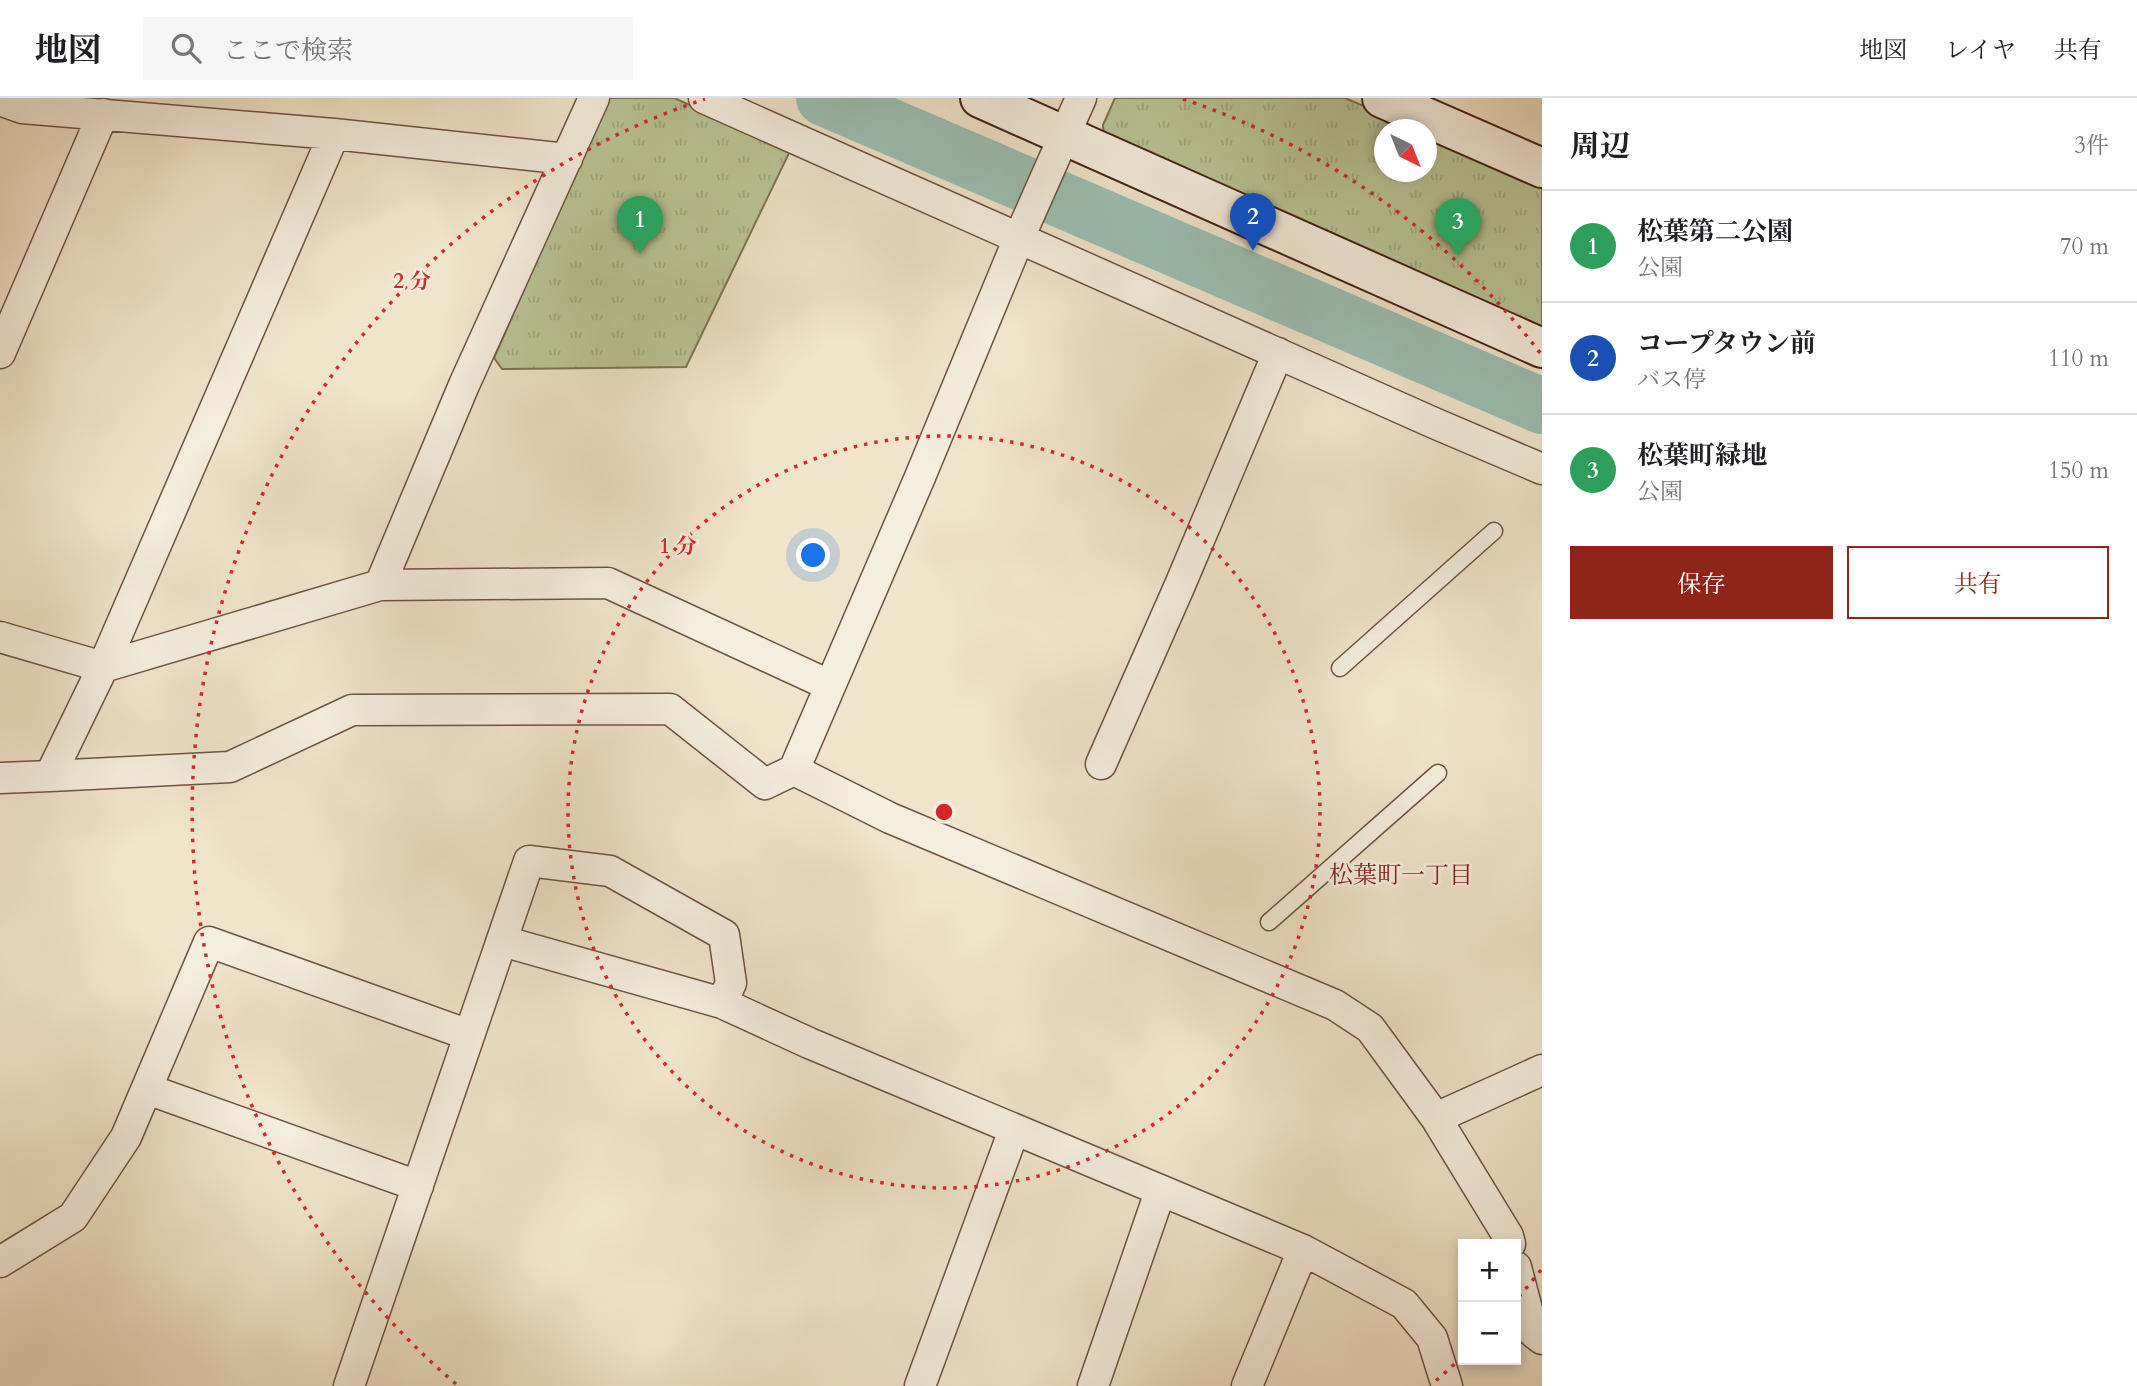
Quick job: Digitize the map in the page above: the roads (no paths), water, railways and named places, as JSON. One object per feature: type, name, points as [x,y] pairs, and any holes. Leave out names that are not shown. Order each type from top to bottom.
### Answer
[{"type":"street","points":[[380,585],[464,385],[594,98]]},
{"type":"street","points":[[704,98],[1023,229],[1278,353],[1542,469]]},
{"type":"street","points":[[980,98],[1058,149],[1542,348]]},
{"type":"street","points":[[0,778],[230,767],[352,710],[670,709],[765,784],[794,770],[1081,98]]},
{"type":"street","points":[[1382,98],[1542,168]]},
{"type":"street","points":[[0,100],[22,108],[334,134],[567,159]]},
{"type":"street","points":[[0,354],[103,114]]},
{"type":"street","points":[[50,776],[103,667],[334,134]]},
{"type":"street","points":[[1101,764],[1278,353]]},
{"type":"street","points":[[0,637],[103,667],[380,585],[608,583],[829,685]]},
{"type":"street","points":[[794,770],[890,818],[1335,1005],[1370,1028],[1436,1118],[1509,1239]]},
{"type":"street","points":[[349,1386],[529,861],[610,871],[724,935],[731,983],[722,1003]]},
{"type":"street","points":[[502,941],[722,1003],[809,1043],[1303,1250],[1404,1304],[1432,1338],[1447,1386]]},
{"type":"street","points":[[0,1262],[73,1217],[126,1137],[209,942],[469,1035]]},
{"type":"street","points":[[1436,1118],[1542,1070]]},
{"type":"street","points":[[147,1088],[418,1186]]},
{"type":"street","points":[[920,1386],[1014,1130]]},
{"type":"street","points":[[1093,1386],[1160,1192]]},
{"type":"street","points":[[1247,1386],[1303,1250]]},
{"type":"street","points":[[1521,1286],[1533,1332],[1542,1339]]},
{"type":"lane","points":[[1340,668],[1494,531]]},
{"type":"lane","points":[[1269,922],[1438,773]]},
{"type":"waterway","points":[[824,98],[1542,406]]},
{"type":"place","name":"コープタウン前","points":[[1253,251]]},
{"type":"place","name":"松葉第二公園","points":[[640,254]]},
{"type":"place","name":"松葉町緑地","points":[[1458,256]]},
{"type":"district","name":"松葉町一丁目","points":[[1401,875]]}]
